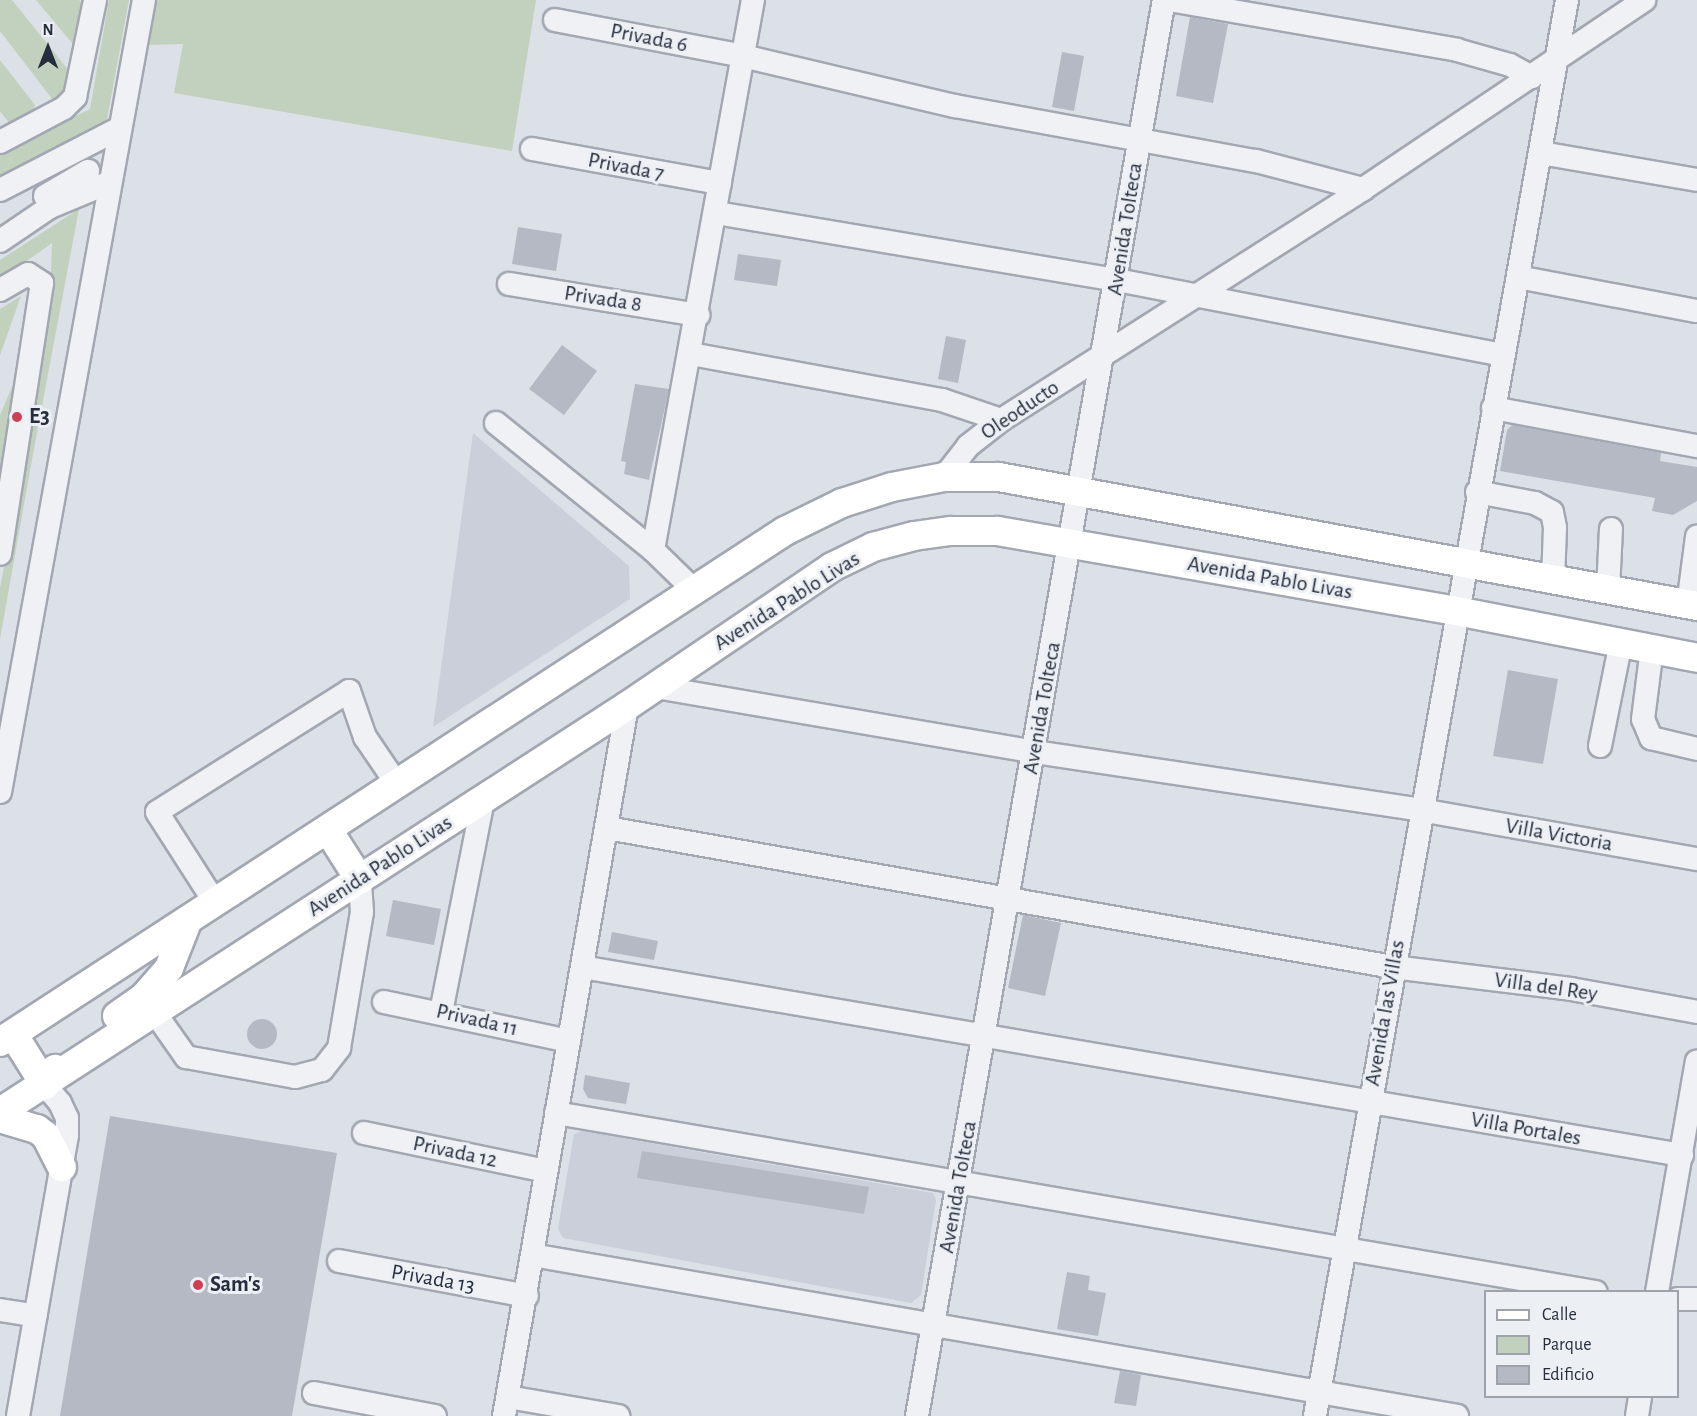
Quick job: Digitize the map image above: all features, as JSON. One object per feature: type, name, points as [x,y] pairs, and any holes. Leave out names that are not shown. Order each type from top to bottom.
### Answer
[{"type":"main road","points":[[187,922],[170,968],[156,985],[80,1042],[45,1085],[7,1038],[187,922],[216,904],[785,531],[842,503],[892,487],[944,477],[999,477],[1081,489],[1693,605]]},
{"type":"main road","name":"Avenida Pablo Livas","points":[[0,1112],[627,706],[832,567],[873,547],[951,531],[998,531],[1456,611],[1697,658]]},
{"type":"main road","points":[[328,830],[360,880]]},
{"type":"main road","points":[[0,1118],[37,1129],[46,1136],[62,1167]]},
{"type":"street","points":[[0,141],[64,108],[75,97],[95,0]]},
{"type":"street","points":[[0,792],[108,183],[144,0]]},
{"type":"street","points":[[652,550],[691,354],[753,0]]},
{"type":"street","name":"Avenida Tolteca","points":[[917,1416],[1072,543],[1164,0]]},
{"type":"street","points":[[1169,0],[1457,50],[1510,65],[1532,77]]},
{"type":"street","points":[[1456,611],[1567,0]]},
{"type":"street","name":"Oleoducto","points":[[944,477],[968,446],[1001,420],[1363,189],[1644,0]]},
{"type":"street","name":"Privada 6","points":[[555,20],[743,56],[955,106],[1139,142],[1256,161],[1363,189]]},
{"type":"street","points":[[0,190],[120,128]]},
{"type":"street","name":"Privada 7","points":[[532,149],[720,183]]},
{"type":"street","points":[[1541,153],[1697,180]]},
{"type":"street","points":[[0,222],[88,171]]},
{"type":"street","points":[[0,241],[50,207],[108,183]]},
{"type":"street","points":[[716,213],[1116,280],[1503,355]]},
{"type":"street","points":[[0,290],[28,274],[42,283],[0,554]]},
{"type":"street","points":[[1518,277],[1697,311]]},
{"type":"street","name":"Privada 8","points":[[509,284],[698,315]]},
{"type":"street","points":[[691,354],[942,400],[1001,420]]},
{"type":"street","points":[[1493,408],[1697,446]]},
{"type":"street","points":[[496,423],[652,550],[695,591]]},
{"type":"street","points":[[1477,492],[1535,503],[1552,512],[1555,528],[1553,579]]},
{"type":"street","points":[[1608,590],[1611,529]]},
{"type":"street","points":[[1693,605],[1697,537]]},
{"type":"street","name":"Avenida las Villas","points":[[1315,1416],[1456,611]]},
{"type":"street","points":[[1600,746],[1621,642]]},
{"type":"street","points":[[1652,648],[1643,719],[1651,738],[1697,749]]},
{"type":"street","name":"Villa Victoria","points":[[656,687],[1035,752],[1421,810],[1697,859]]},
{"type":"street","points":[[216,904],[156,812],[349,691],[365,737],[397,784]]},
{"type":"street","points":[[618,1416],[506,1406],[527,1296],[546,1171],[627,706]]},
{"type":"street","points":[[441,1012],[483,799]]},
{"type":"street","name":"Villa del Rey","points":[[607,828],[1009,896],[1393,967],[1571,989],[1697,1012]]},
{"type":"street","points":[[154,1012],[186,1058],[295,1077],[322,1070],[339,1048],[362,912],[360,880]]},
{"type":"street","name":"Villa Portales","points":[[582,967],[984,1039],[1682,1155]]},
{"type":"street","name":"Privada 11","points":[[384,1002],[441,1012],[569,1041]]},
{"type":"street","points":[[1658,1290],[1697,1061]]},
{"type":"street","points":[[18,1416],[62,1167],[67,1118],[45,1085]]},
{"type":"street","points":[[556,1113],[1585,1290]]},
{"type":"street","name":"Privada 12","points":[[364,1133],[546,1171]]},
{"type":"street","points":[[532,1255],[1457,1416]]},
{"type":"street","name":"Privada 13","points":[[339,1261],[527,1296]]},
{"type":"street","points":[[1679,1299],[1697,1299]]},
{"type":"street","points":[[0,1310],[36,1316]]},
{"type":"street","points":[[314,1393],[435,1416]]},
{"type":"shaded area","points":[[473,433],[629,566],[630,599],[433,727]]},
{"type":"shaded area","points":[[582,1131],[933,1193],[936,1200],[921,1295],[911,1303],[563,1238],[558,1229],[574,1134]]},
{"type":"green space","points":[[0,0],[12,0],[74,77],[73,95],[56,104],[0,31]]},
{"type":"green space","points":[[36,0],[79,0],[86,8],[78,50]]},
{"type":"green space","points":[[109,0],[129,0],[107,119],[99,129],[0,181],[0,153],[90,109]]},
{"type":"green space","points":[[156,0],[536,0],[512,151],[174,93],[183,44],[148,45]]},
{"type":"green space","points":[[0,60],[35,105],[34,110],[9,123],[0,111]]},
{"type":"green space","points":[[79,209],[0,639],[0,588],[34,412],[36,372],[50,302],[52,243],[0,280],[0,260]]},
{"type":"green space","points":[[21,296],[4,344],[0,355],[0,309]]},
{"type":"green space","points":[[24,359],[0,482],[0,415]]},
{"type":"building","points":[[1190,17],[1228,24],[1213,103],[1176,96]]},
{"type":"building","points":[[1062,52],[1084,56],[1074,111],[1052,107]]},
{"type":"building","points":[[518,227],[562,234],[556,271],[512,264]]},
{"type":"building","points":[[738,254],[781,260],[777,286],[734,280]]},
{"type":"building","points":[[946,336],[966,340],[958,383],[938,379]]},
{"type":"building","points":[[562,345],[597,371],[564,415],[529,389]]},
{"type":"building","points":[[635,384],[669,389],[649,480],[624,474],[626,462],[621,461]]},
{"type":"building","points":[[1512,425],[1661,453],[1660,461],[1697,467],[1697,501],[1673,515],[1652,511],[1655,498],[1500,471],[1507,430]]},
{"type":"building","points":[[1508,670],[1558,679],[1543,764],[1493,756]]},
{"type":"building","points":[[393,900],[441,909],[434,945],[386,936]]},
{"type":"building","points":[[1023,915],[1061,923],[1045,996],[1008,988]]},
{"type":"building","points":[[612,932],[658,941],[654,960],[608,952]]},
{"type":"building","points":[[262,1019],[268,1020],[276,1028],[276,1040],[268,1048],[262,1049],[256,1048],[248,1040],[247,1034],[248,1028],[256,1020]]},
{"type":"building","points":[[585,1075],[630,1083],[626,1104],[588,1098],[583,1089]]},
{"type":"building","name":"Sam's","points":[[110,1116],[337,1153],[292,1416],[60,1416]]},
{"type":"building","points":[[642,1151],[869,1187],[864,1214],[637,1178]]},
{"type":"building","points":[[1067,1272],[1090,1276],[1088,1290],[1106,1293],[1098,1336],[1057,1329]]},
{"type":"building","points":[[1120,1371],[1141,1375],[1136,1406],[1114,1403]]},
{"type":"place","name":"E3","points":[[17,417]]},
{"type":"place","name":"Sam's","points":[[198,1285]]}]
